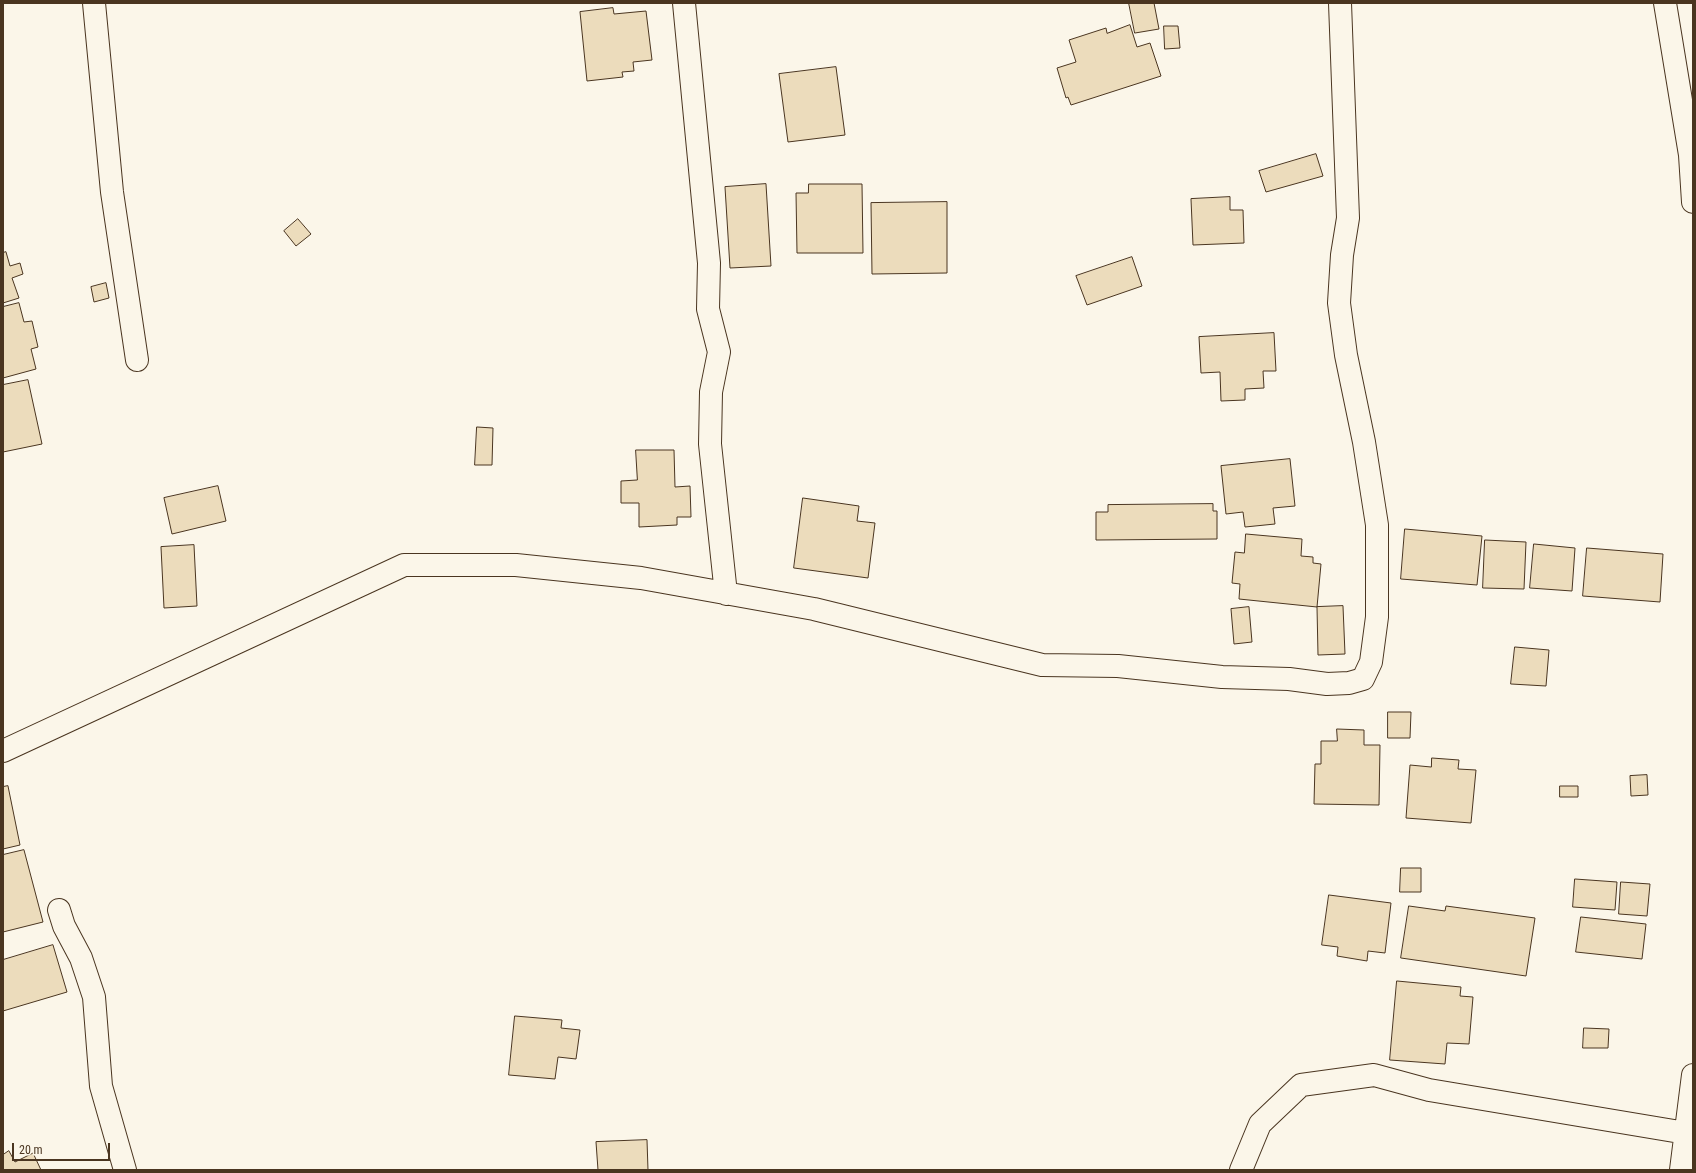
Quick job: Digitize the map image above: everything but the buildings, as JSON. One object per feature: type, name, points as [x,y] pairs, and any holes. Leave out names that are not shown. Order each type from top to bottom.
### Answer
[{"type":"street","points":[[94,3],[112,192],[137,360]]},
{"type":"street","points":[[684,3],[709,263],[708,309],[719,352],[711,392],[710,444],[726,594]]},
{"type":"street","points":[[3,751],[404,565],[516,565],[641,578],[814,609],[1042,665],[1118,666],[1222,677],[1289,679],[1326,684],[1349,683],[1363,679],[1371,662],[1377,617],[1377,524],[1364,442],[1346,355],[1339,303],[1342,255],[1348,218],[1340,3]]},
{"type":"street","points":[[1665,3],[1690,156],[1693,202]]},
{"type":"street","points":[[58,910],[64,926],[82,958],[94,997],[101,1086],[125,1170]]},
{"type":"street","points":[[1241,1170],[1260,1124],[1301,1085],[1374,1075],[1429,1090],[1686,1133]]},
{"type":"street","points":[[1681,1170],[1693,1075]]}]
